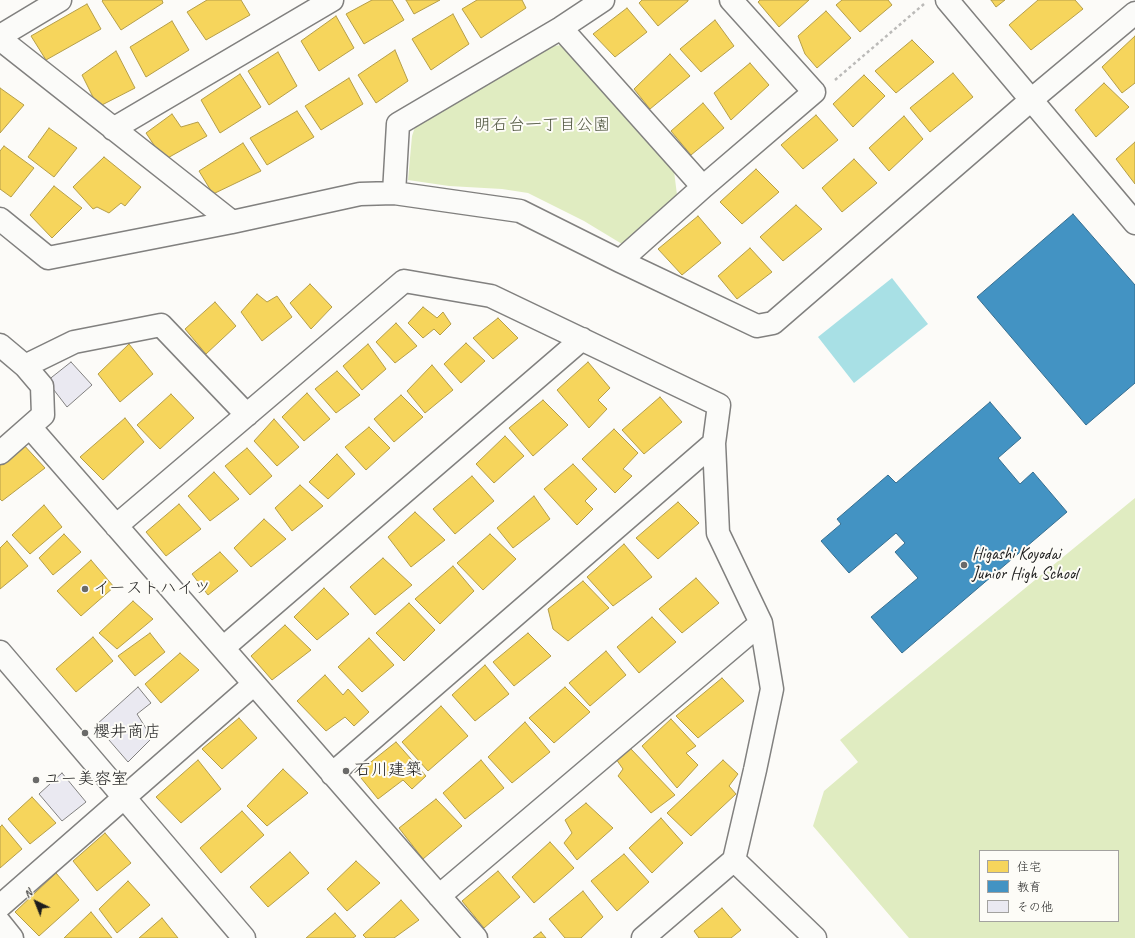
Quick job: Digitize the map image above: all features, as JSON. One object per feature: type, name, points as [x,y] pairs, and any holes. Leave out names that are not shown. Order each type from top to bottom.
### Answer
[{"type":"street","points":[[0,36],[60,0]]},
{"type":"street","points":[[114,129],[332,0]]},
{"type":"street","points":[[394,193],[398,124],[561,28],[603,0]]},
{"type":"street","points":[[620,261],[703,187],[814,92],[731,0]]},
{"type":"street","points":[[946,0],[1135,222]]},
{"type":"street","points":[[0,219],[48,258],[232,222],[360,194],[394,193],[520,211],[620,261],[757,326],[773,324],[1031,100],[1135,13]]},
{"type":"street","points":[[561,28],[703,187]]},
{"type":"street","points":[[0,39],[232,222]]},
{"type":"street","points":[[116,526],[404,281],[491,296],[719,405],[714,443],[718,533],[761,624],[772,689],[734,860],[643,938]]},
{"type":"street","points":[[25,366],[74,342],[161,324],[247,414]]},
{"type":"street","points":[[222,648],[582,339]]},
{"type":"street","points":[[0,345],[25,366],[42,386],[43,415],[0,453]]},
{"type":"street","points":[[30,427],[476,938]]},
{"type":"street","points":[[332,774],[714,443]]},
{"type":"street","points":[[439,896],[761,624]]},
{"type":"street","points":[[0,652],[244,938]]},
{"type":"street","points":[[0,906],[254,684]]},
{"type":"street","points":[[734,860],[815,938]]},
{"type":"street","points":[[0,924],[12,938]]},
{"type":"path","points":[[814,92],[826,88],[928,0]]},
{"type":"green space","name":"明石台一丁目公園","points":[[562,45],[674,171],[677,195],[622,244],[584,221],[528,193],[502,189],[449,186],[408,180],[412,136],[416,124],[536,48]]},
{"type":"green space","points":[[1135,498],[1135,938],[909,938],[813,826],[824,791],[858,762],[840,740]]},
{"type":"water","points":[[892,278],[928,324],[854,383],[818,337]]},
{"type":"building: 住宅","points":[[162,0],[163,3],[121,30],[102,1]]},
{"type":"building: 住宅","points":[[207,0],[241,0],[250,15],[206,40],[187,12]]},
{"type":"building: 住宅","points":[[372,0],[392,0],[404,20],[364,44],[346,14]]},
{"type":"building: 住宅","points":[[406,0],[440,0],[414,14]]},
{"type":"building: 住宅","points":[[477,0],[522,0],[526,8],[481,38],[462,9]]},
{"type":"building: 住宅","points":[[642,0],[688,1],[658,26],[639,3]]},
{"type":"building: 住宅","points":[[760,0],[809,0],[779,27],[758,2]]},
{"type":"building: 住宅","points":[[842,0],[888,0],[892,5],[860,32],[836,5]]},
{"type":"building: 住宅","points":[[991,0],[1005,0],[996,7]]},
{"type":"building: 住宅","points":[[1038,0],[1075,0],[1083,9],[1031,50],[1009,25]]},
{"type":"building: 住宅","points":[[87,4],[101,29],[46,60],[31,36]]},
{"type":"building: 住宅","points":[[627,8],[647,32],[615,57],[593,34]]},
{"type":"building: 住宅","points":[[826,11],[851,38],[817,68],[805,54],[798,36]]},
{"type":"building: 住宅","points":[[453,14],[469,44],[431,70],[412,39]]},
{"type":"building: 住宅","points":[[336,16],[354,48],[319,71],[301,41]]},
{"type":"building: 住宅","points":[[715,20],[734,46],[701,72],[680,49]]},
{"type":"building: 住宅","points":[[172,21],[189,50],[146,77],[130,47]]},
{"type":"building: 住宅","points":[[1135,36],[1135,83],[1122,93],[1102,67]]},
{"type":"building: 住宅","points":[[912,40],[934,62],[896,93],[875,71]]},
{"type":"building: 住宅","points":[[395,50],[408,81],[376,103],[358,75]]},
{"type":"building: 住宅","points":[[116,51],[135,88],[98,107],[82,75]]},
{"type":"building: 住宅","points":[[278,52],[297,86],[269,105],[248,71]]},
{"type":"building: 住宅","points":[[670,54],[690,76],[650,109],[634,89]]},
{"type":"building: 住宅","points":[[750,63],[769,85],[731,120],[714,93]]},
{"type":"building: 住宅","points":[[953,73],[973,97],[930,132],[910,108]]},
{"type":"building: 住宅","points":[[240,74],[261,107],[220,133],[201,100]]},
{"type":"building: 住宅","points":[[864,75],[885,96],[853,127],[833,104]]},
{"type":"building: 住宅","points":[[349,78],[363,104],[321,130],[305,106]]},
{"type":"building: 住宅","points":[[1104,83],[1129,107],[1096,137],[1075,110]]},
{"type":"building: 住宅","points":[[0,88],[24,105],[0,133]]},
{"type":"building: 住宅","points":[[703,103],[724,128],[691,155],[671,131]]},
{"type":"building: 住宅","points":[[297,111],[314,137],[267,165],[250,138]]},
{"type":"building: 住宅","points":[[172,114],[181,127],[198,122],[207,136],[164,160],[146,133]]},
{"type":"building: 住宅","points":[[816,115],[838,140],[803,169],[781,145]]},
{"type":"building: 住宅","points":[[904,116],[923,139],[889,171],[869,148]]},
{"type":"building: 住宅","points":[[49,128],[77,148],[54,177],[28,157]]},
{"type":"building: 住宅","points":[[1135,142],[1135,184],[1116,159]]},
{"type":"building: 住宅","points":[[243,143],[261,171],[213,194],[199,171]]},
{"type":"building: 住宅","points":[[4,146],[34,168],[11,197],[0,189],[0,151]]},
{"type":"building: 住宅","points":[[104,157],[141,187],[125,206],[121,203],[109,213],[97,207],[93,209],[73,187]]},
{"type":"building: 住宅","points":[[854,159],[877,183],[842,212],[822,188]]},
{"type":"building: 住宅","points":[[756,169],[779,192],[742,224],[720,202]]},
{"type":"building: 住宅","points":[[54,186],[82,208],[52,238],[30,215]]},
{"type":"building: 住宅","points":[[796,205],[822,229],[783,261],[760,237]]},
{"type":"building: 住宅","points":[[698,216],[721,243],[682,275],[658,249]]},
{"type":"building: 住宅","points":[[750,248],[772,272],[737,299],[718,276]]},
{"type":"building: 住宅","points":[[310,284],[332,307],[311,329],[290,303]]},
{"type":"building: 住宅","points":[[257,294],[267,302],[277,296],[292,317],[262,341],[241,312]]},
{"type":"building: 住宅","points":[[215,302],[236,326],[206,354],[185,329]]},
{"type":"building: 住宅","points":[[423,307],[437,318],[443,312],[451,324],[440,335],[434,329],[423,338],[408,323]]},
{"type":"building: 住宅","points":[[498,318],[518,338],[493,359],[473,338]]},
{"type":"building: 住宅","points":[[396,323],[417,346],[395,363],[376,342]]},
{"type":"building: 住宅","points":[[466,343],[485,361],[461,383],[444,364]]},
{"type":"building: 住宅","points":[[129,344],[153,374],[120,402],[98,374]]},
{"type":"building: 住宅","points":[[368,344],[386,369],[362,390],[343,366]]},
{"type":"building: 住宅","points":[[588,362],[610,388],[598,400],[607,409],[589,428],[557,390]]},
{"type":"building: 住宅","points":[[432,365],[453,390],[425,413],[407,391]]},
{"type":"building: 住宅","points":[[337,371],[360,395],[336,413],[315,389]]},
{"type":"building: 住宅","points":[[307,393],[330,419],[304,441],[282,417]]},
{"type":"building: 住宅","points":[[171,394],[194,418],[160,449],[137,425]]},
{"type":"building: 住宅","points":[[401,395],[423,417],[394,442],[374,419]]},
{"type":"building: 住宅","points":[[660,397],[682,422],[644,454],[622,430]]},
{"type":"building: 住宅","points":[[543,400],[568,425],[533,456],[509,428]]},
{"type":"building: 住宅","points":[[125,418],[144,442],[103,480],[80,457]]},
{"type":"building: 住宅","points":[[274,419],[299,447],[277,466],[254,441]]},
{"type":"building: 住宅","points":[[369,427],[390,448],[366,470],[345,447]]},
{"type":"building: 住宅","points":[[614,429],[638,453],[623,469],[632,476],[615,493],[582,459]]},
{"type":"building: 住宅","points":[[505,436],[524,456],[494,483],[476,464]]},
{"type":"building: 住宅","points":[[22,443],[45,468],[2,501],[0,499],[0,462]]},
{"type":"building: 住宅","points":[[247,448],[272,476],[250,495],[225,466]]},
{"type":"building: 住宅","points":[[337,454],[355,474],[328,499],[309,482]]},
{"type":"building: 住宅","points":[[573,464],[597,489],[585,501],[593,509],[577,525],[544,489]]},
{"type":"building: 住宅","points":[[214,472],[239,499],[210,521],[188,496]]},
{"type":"building: 住宅","points":[[472,476],[494,501],[455,534],[433,509]]},
{"type":"building: 住宅","points":[[300,485],[323,506],[292,531],[275,508]]},
{"type":"building: 住宅","points":[[534,496],[550,519],[513,548],[497,528]]},
{"type":"building: 住宅","points":[[678,502],[699,523],[658,559],[636,538]]},
{"type":"building: 住宅","points":[[179,504],[201,529],[166,556],[146,532]]},
{"type":"building: 住宅","points":[[44,505],[62,527],[30,554],[12,535]]},
{"type":"building: 住宅","points":[[415,512],[445,540],[411,567],[388,537]]},
{"type":"building: 住宅","points":[[264,519],[286,539],[251,567],[234,548]]},
{"type":"building: 住宅","points":[[64,534],[81,552],[53,575],[39,558]]},
{"type":"building: 住宅","points":[[490,534],[516,559],[483,590],[457,563]]},
{"type":"building: 住宅","points":[[7,541],[28,566],[0,589],[0,548]]},
{"type":"building: 住宅","points":[[624,544],[652,577],[613,606],[587,577]]},
{"type":"building: 住宅","points":[[220,552],[238,571],[208,595],[192,574]]},
{"type":"building: 住宅","points":[[383,558],[412,585],[375,615],[350,587]]},
{"type":"building: 住宅","name":"イーストハイツ","points":[[91,560],[114,587],[81,616],[57,591]]},
{"type":"building: 住宅","points":[[453,566],[474,591],[440,624],[415,599]]},
{"type":"building: 住宅","points":[[696,578],[719,603],[682,633],[659,609]]},
{"type":"building: 住宅","points":[[583,581],[609,608],[568,641],[553,629],[548,609]]},
{"type":"building: 住宅","points":[[324,588],[349,614],[317,640],[294,617]]},
{"type":"building: 住宅","points":[[133,601],[153,619],[117,649],[99,633]]},
{"type":"building: 住宅","points":[[409,603],[435,630],[404,661],[376,633]]},
{"type":"building: 住宅","points":[[652,617],[676,642],[639,673],[617,647]]},
{"type":"building: 住宅","points":[[285,625],[311,650],[272,680],[251,656]]},
{"type":"building: 住宅","points":[[150,633],[165,652],[135,676],[118,656]]},
{"type":"building: 住宅","points":[[528,633],[551,656],[514,686],[493,662]]},
{"type":"building: 住宅","points":[[93,637],[113,661],[76,692],[56,669]]},
{"type":"building: 住宅","points":[[369,638],[394,665],[362,692],[338,667]]},
{"type":"building: 住宅","points":[[606,651],[626,675],[590,706],[569,683]]},
{"type":"building: 住宅","points":[[180,653],[199,670],[161,703],[145,684]]},
{"type":"building: 住宅","points":[[485,665],[509,694],[475,721],[452,695]]},
{"type":"building: 住宅","points":[[325,675],[343,695],[348,689],[369,712],[354,726],[345,717],[326,731],[297,701]]},
{"type":"building: 住宅","points":[[722,678],[744,701],[698,738],[676,716]]},
{"type":"building: 住宅","points":[[565,687],[590,712],[554,743],[529,718]]},
{"type":"building: 住宅","points":[[441,706],[468,736],[428,771],[402,742]]},
{"type":"building: 住宅","points":[[239,718],[257,738],[222,769],[202,749]]},
{"type":"building: 住宅","points":[[671,719],[696,746],[686,753],[698,765],[677,788],[642,746]]},
{"type":"building: 住宅","points":[[525,722],[550,752],[512,783],[488,757]]},
{"type":"building: 住宅","points":[[396,742],[426,776],[412,789],[403,780],[378,799],[357,773]]},
{"type":"building: 住宅","points":[[630,748],[675,795],[651,813],[618,776],[623,769],[616,759]]},
{"type":"building: 住宅","points":[[198,760],[221,789],[181,823],[156,797]]},
{"type":"building: 住宅","points":[[481,760],[504,788],[465,819],[443,793]]},
{"type":"building: 住宅","points":[[723,760],[738,774],[729,786],[736,794],[691,836],[667,813]]},
{"type":"building: 住宅","points":[[283,769],[308,793],[267,826],[247,806]]},
{"type":"building: 住宅","points":[[32,797],[56,823],[30,844],[8,819]]},
{"type":"building: 住宅","points":[[436,799],[462,826],[423,859],[399,828]]},
{"type":"building: 住宅","points":[[586,803],[613,828],[577,860],[564,843],[572,833],[565,820]]},
{"type":"building: 住宅","points":[[242,811],[264,835],[221,873],[200,848]]},
{"type":"building: 住宅","points":[[661,818],[683,843],[652,873],[629,848]]},
{"type":"building: 住宅","points":[[2,825],[22,849],[0,868],[0,827]]},
{"type":"building: 住宅","points":[[105,833],[131,863],[97,891],[73,861]]},
{"type":"building: 住宅","points":[[550,842],[574,868],[534,903],[512,877]]},
{"type":"building: 住宅","points":[[290,852],[309,873],[268,907],[250,887]]},
{"type":"building: 住宅","points":[[624,854],[649,882],[617,911],[591,881]]},
{"type":"building: 住宅","points":[[356,861],[380,883],[347,911],[327,889]]},
{"type":"building: 住宅","points":[[498,871],[520,897],[484,928],[462,901]]},
{"type":"building: 住宅","points":[[56,873],[79,900],[39,936],[15,912]]},
{"type":"building: 住宅","points":[[128,881],[150,905],[117,933],[99,909]]},
{"type":"building: 住宅","points":[[583,891],[603,917],[581,938],[565,938],[549,919]]},
{"type":"building: 住宅","points":[[401,900],[419,920],[394,938],[366,938],[363,935]]},
{"type":"building: 住宅","points":[[722,908],[741,930],[731,938],[699,938],[694,931]]},
{"type":"building: 住宅","points":[[91,912],[112,938],[64,938]]},
{"type":"building: 住宅","points":[[335,913],[356,936],[353,938],[306,938]]},
{"type":"building: 住宅","points":[[162,918],[178,938],[139,938]]},
{"type":"building: 住宅","points":[[541,932],[546,938],[533,938]]},
{"type":"building: 教育","points":[[1073,214],[1135,285],[1135,383],[1086,425],[977,297]]},
{"type":"building: 教育","points":[[990,402],[1021,438],[998,458],[1020,484],[1033,472],[1067,512],[902,653],[871,617],[918,578],[895,552],[905,543],[896,533],[849,573],[821,541],[841,524],[837,519],[888,475],[896,483]]},
{"type":"building: その他","points":[[71,362],[92,385],[67,407],[47,381]]},
{"type":"building: その他","points":[[138,687],[151,703],[137,714],[152,738],[128,762],[96,725]]},
{"type":"building: その他","points":[[62,773],[86,802],[62,821],[39,794]]},
{"type":"place","name":"Higashi Koyodai Junior High School","points":[[964,565]]},
{"type":"place","name":"イーストハイツ","points":[[85,589]]},
{"type":"place","name":"櫻井商店","points":[[85,733]]},
{"type":"place","name":"石川建築","points":[[346,771]]},
{"type":"place","name":"ユー美容室","points":[[36,780]]}]
